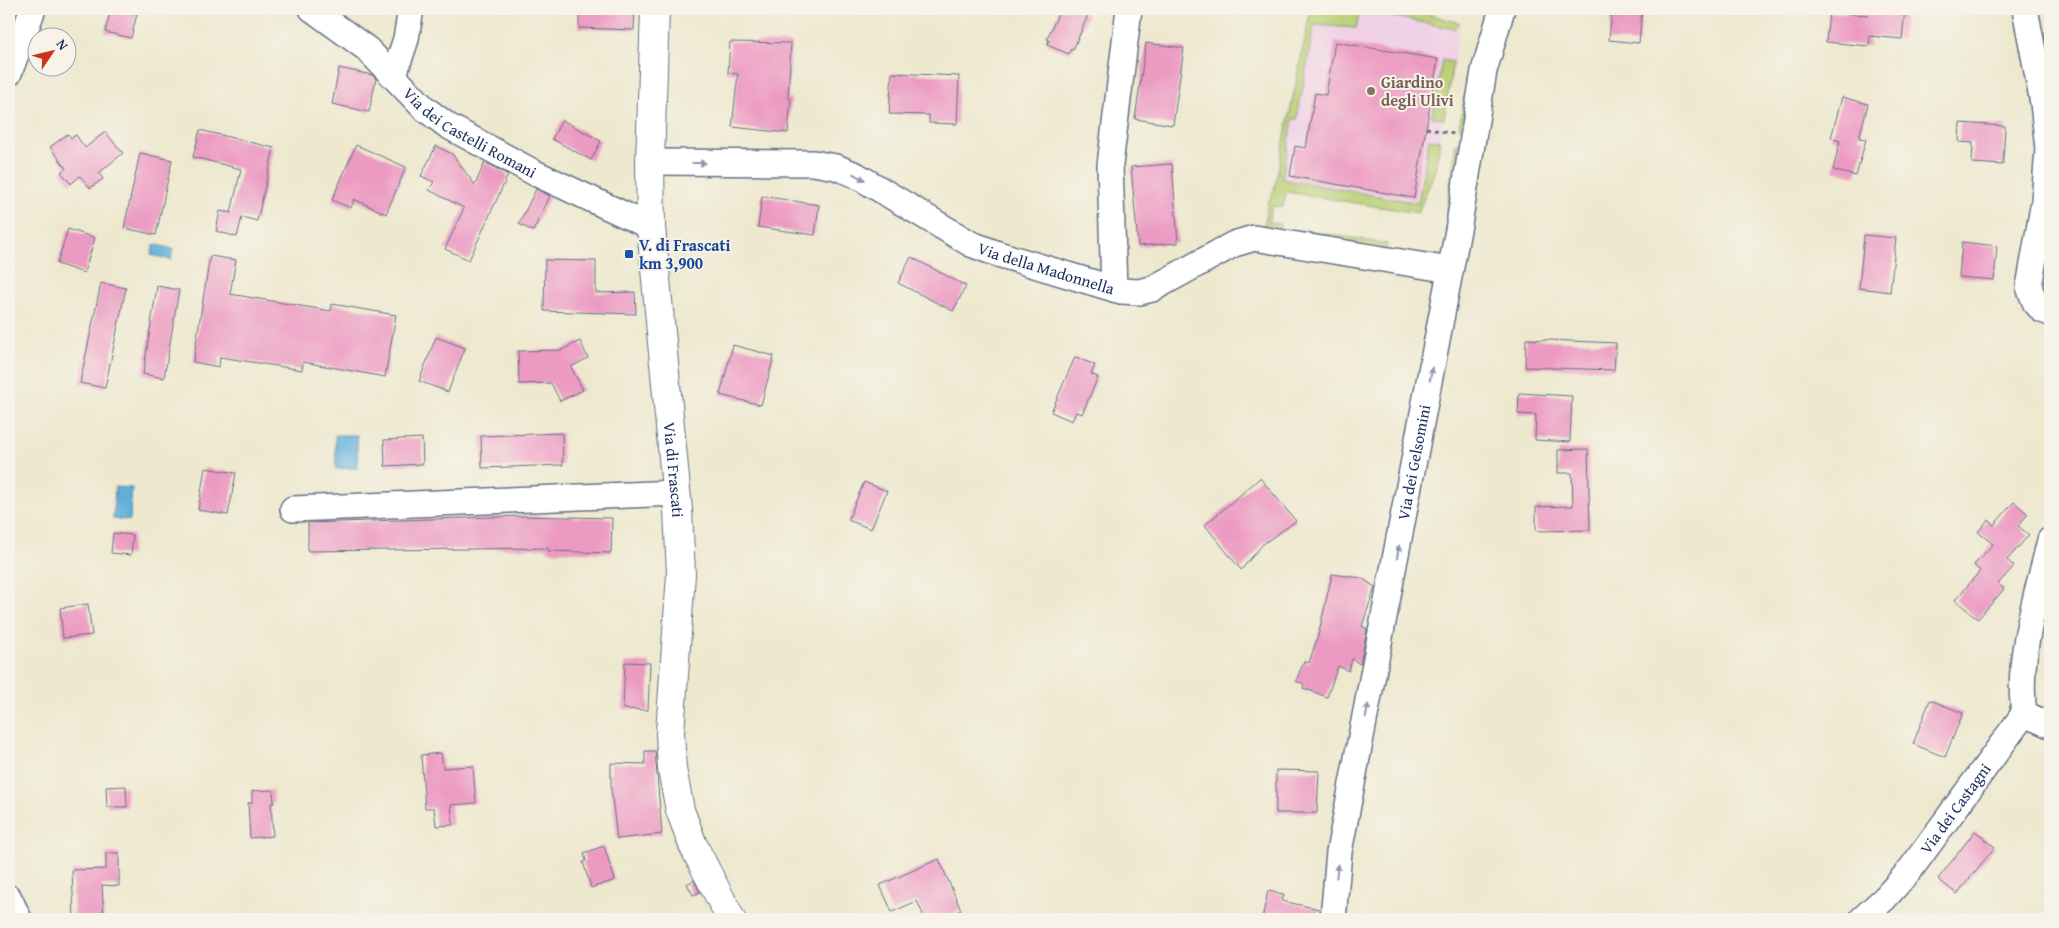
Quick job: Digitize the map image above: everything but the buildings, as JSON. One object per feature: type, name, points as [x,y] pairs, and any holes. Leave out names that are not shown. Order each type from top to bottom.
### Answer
[{"type":"main road","name":"Via di Frascati","points":[[655,9],[650,162],[651,227],[676,493],[680,599],[671,728],[672,769],[678,802],[693,845],[731,919]]},
{"type":"street","points":[[9,73],[32,9]]},
{"type":"street","name":"Via dei Castelli Romani","points":[[312,9],[367,49],[424,108],[461,134],[535,173],[651,227]]},
{"type":"street","points":[[394,75],[406,39],[411,9]]},
{"type":"street","points":[[1114,289],[1110,165],[1129,9]]},
{"type":"street","name":"Via dei Gelsomini","points":[[1333,919],[1339,852],[1450,270],[1484,71],[1502,9]]},
{"type":"street","points":[[2025,9],[2043,103],[2048,149],[2045,194],[2030,290],[2039,308],[2050,313]]},
{"type":"street","name":"Via della Madonnella","points":[[650,162],[813,163],[836,168],[861,178],[971,244],[1114,289],[1139,292],[1164,283],[1234,244],[1254,238],[1450,270]]},
{"type":"street","points":[[292,509],[676,493]]},
{"type":"street","points":[[2050,540],[2024,658],[2022,686],[2024,714],[2050,725]]},
{"type":"street","name":"Via dei Castagni","points":[[1862,919],[1894,889],[1914,865],[2024,714]]},
{"type":"street","points":[[9,898],[19,919]]},
{"type":"path","points":[[1426,128],[1455,134]]},
{"type":"shaded area","name":"Giardino degli Ulivi","points":[[1311,9],[1411,9],[1460,23],[1435,170],[1418,213],[1274,190]]},
{"type":"green space","points":[[1311,9],[1411,9],[1460,23],[1454,29],[1360,10],[1356,28],[1314,25],[1297,119],[1293,119],[1282,179],[1418,203],[1429,139],[1440,141],[1435,170],[1418,213],[1286,192],[1283,207],[1272,206],[1269,222],[1281,224],[1278,231],[1264,227],[1268,203],[1274,190]]},
{"type":"green space","points":[[1442,60],[1453,62],[1444,119],[1432,117]]},
{"type":"green space","points":[[1474,64],[1466,131],[1459,127],[1470,67]]},
{"type":"green space","points":[[1456,143],[1463,145],[1449,214],[1447,211]]},
{"type":"green space","points":[[1300,229],[1387,244],[1386,252],[1296,234]]},
{"type":"water","points":[[154,244],[173,249],[171,260],[151,255]]},
{"type":"water","points":[[335,435],[357,435],[358,468],[336,469]]},
{"type":"water","points":[[115,487],[132,488],[130,520],[113,519]]},
{"type":"place","name":"Giardino degli Ulivi","points":[[1371,91]]},
{"type":"place","name":"V. di Frascati km 3,900","points":[[629,254]]}]
